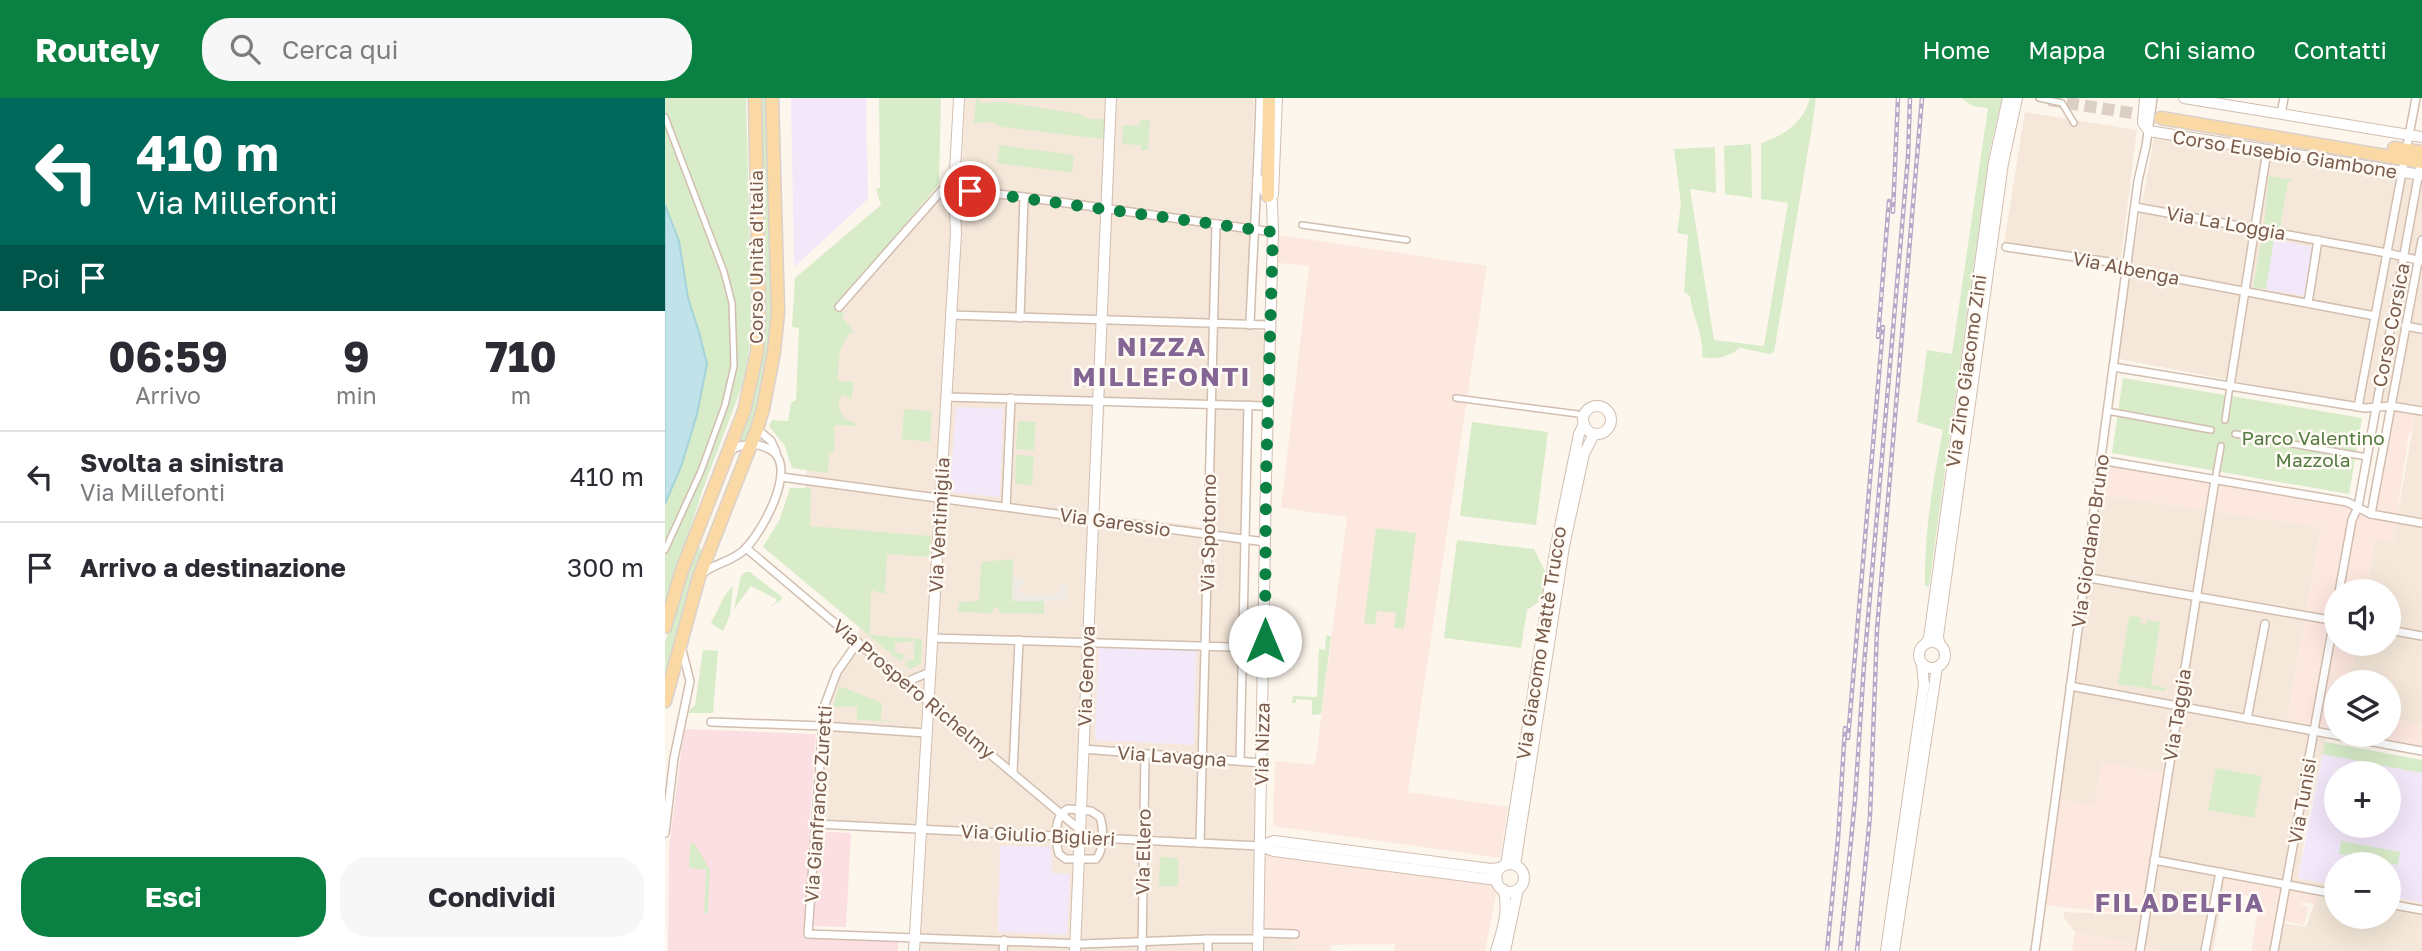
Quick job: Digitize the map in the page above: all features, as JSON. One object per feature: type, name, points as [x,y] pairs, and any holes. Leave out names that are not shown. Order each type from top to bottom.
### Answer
[{"type":"main road","name":"Corso Unità d'Italia","points":[[665,627],[682,569],[746,403],[757,352],[759,313],[755,98]]},
{"type":"main road","name":"Corso Unità d'Italia","points":[[665,701],[699,577],[763,409],[778,312],[772,98]]},
{"type":"main road","points":[[1269,98],[1270,199]]},
{"type":"main road","name":"Corso Eusebio Giambone","points":[[2162,114],[2407,154],[2422,152]]},
{"type":"main road","name":"Corso Eusebio Giambone","points":[[2407,154],[2421,166]]},
{"type":"main road","points":[[708,553],[700,541],[722,485],[727,453]]},
{"type":"street","name":"Via Ventimiglia","points":[[914,951],[956,233],[954,189],[959,98]]},
{"type":"street","name":"Via Genova","points":[[1075,947],[1111,98]]},
{"type":"street","points":[[1250,324],[1260,98]]},
{"type":"street","name":"Via Nizza","points":[[1258,951],[1273,232],[1270,199],[1277,98]]},
{"type":"street","name":"Via Zino Giacomo Zini","points":[[1926,643],[1929,638],[1994,162],[2008,98]]},
{"type":"street","name":"Via Zino Giacomo Zini","points":[[1939,643],[2000,183],[2017,98]]},
{"type":"street","points":[[2039,98],[2063,103],[2074,122]]},
{"type":"street","points":[[2145,98],[2143,123],[2149,131]]},
{"type":"street","name":"Via Giordano Bruno","points":[[2035,951],[2138,181],[2153,98]]},
{"type":"street","name":"Corso Eusebio Giambone","points":[[2184,98],[2422,137]]},
{"type":"street","points":[[2281,114],[2284,98]]},
{"type":"street","name":"Corso Corsica","points":[[2360,408],[2416,98]]},
{"type":"street","points":[[665,117],[724,272],[732,303],[734,366],[725,405],[701,471],[665,550]]},
{"type":"street","name":"Corso Eusebio Giambone","points":[[2149,131],[2403,173],[2421,166]]},
{"type":"street","points":[[2225,420],[2267,151]]},
{"type":"street","name":"Corso Corsica","points":[[2358,507],[2421,166]]},
{"type":"street","points":[[1258,180],[1270,199]]},
{"type":"street","points":[[839,307],[942,190],[1024,197],[1273,232]]},
{"type":"street","points":[[1020,318],[1024,197]]},
{"type":"street","name":"Via La Loggia","points":[[2135,207],[2420,261]]},
{"type":"street","name":"Via Spotorno","points":[[1200,843],[1216,224]]},
{"type":"street","points":[[1302,226],[1407,240]]},
{"type":"street","points":[[2308,303],[2318,240]]},
{"type":"street","name":"Corso Corsica","points":[[2371,514],[2422,240]]},
{"type":"street","name":"Via Albenga","points":[[2006,247],[2116,263],[2126,269],[2245,291]]},
{"type":"street","name":"Corso Corsica","points":[[2245,291],[2375,316]]},
{"type":"street","points":[[950,315],[1270,325]]},
{"type":"street","name":"Corso Corsica","points":[[2405,326],[2422,328]]},
{"type":"street","points":[[2113,367],[2360,408],[2391,406],[2422,411]]},
{"type":"street","points":[[946,397],[1264,406]]},
{"type":"street","points":[[1006,507],[1011,398]]},
{"type":"street","points":[[1456,398],[1578,414],[1588,430],[1594,434],[1609,428],[1611,419],[1605,409],[1597,407],[1587,412],[1584,421]]},
{"type":"street","points":[[1240,761],[1248,405]]},
{"type":"street","points":[[2107,411],[2211,430]]},
{"type":"street","name":"Via Giacomo Mattè Trucco","points":[[1507,866],[1556,546],[1584,421]]},
{"type":"street","points":[[699,577],[709,568],[733,558],[746,548],[763,525],[781,477],[771,441],[757,429]]},
{"type":"street","name":"Via Giacomo Mattè Trucco","points":[[1507,866],[1564,547],[1584,454],[1594,434]]},
{"type":"street","points":[[2235,434],[2367,457]]},
{"type":"street","points":[[727,453],[739,446],[751,445],[761,445],[776,453]]},
{"type":"street","points":[[2215,480],[2221,446]]},
{"type":"street","points":[[2100,460],[2347,502],[2371,514],[2422,523]]},
{"type":"street","name":"Via Garessio","points":[[781,477],[1265,542]]},
{"type":"street","name":"Via Taggia","points":[[2140,951],[2215,480]]},
{"type":"street","points":[[2342,579],[2358,507]]},
{"type":"street","name":"Via Prospero Richelmy","points":[[746,548],[1013,772],[1080,833]]},
{"type":"street","points":[[708,553],[716,557],[733,558]]},
{"type":"street","points":[[2084,577],[2324,619]]},
{"type":"street","points":[[2248,719],[2265,624]]},
{"type":"street","points":[[2401,632],[2422,636]]},
{"type":"street","points":[[932,638],[1265,648]]},
{"type":"street","points":[[1013,772],[1019,640]]},
{"type":"street","points":[[665,833],[674,758],[690,681],[680,642]]},
{"type":"street","name":"Via Gianfranco Zuretti","points":[[859,642],[843,661],[831,683],[822,726],[809,934],[915,936]]},
{"type":"street","points":[[1886,951],[1924,685],[1919,653],[1926,643],[1939,643],[1944,649],[1943,663],[1929,668],[1922,664]]},
{"type":"street","name":"Via Tunisi","points":[[2274,951],[2328,656]]},
{"type":"street","points":[[1894,951],[1937,667]]},
{"type":"street","points":[[906,682],[930,672]]},
{"type":"street","points":[[2070,686],[2422,751]]},
{"type":"street","points":[[711,722],[926,733]]},
{"type":"street","name":"Via Lavagna","points":[[1083,749],[1262,763]]},
{"type":"street","name":"Via Ellero","points":[[1142,951],[1145,754]]},
{"type":"street","points":[[1068,809],[1081,810],[1091,811],[1100,817],[1101,852],[1098,857],[1090,860],[1065,859],[1057,851],[1058,818],[1068,809]]},
{"type":"street","name":"Via Giulio Biglieri","points":[[816,824],[1057,836],[1080,833],[1102,838],[1260,846]]},
{"type":"street","points":[[1260,846],[1275,841],[1491,869],[1507,866],[1520,868],[1524,876],[1523,882],[1518,889],[1505,951]]},
{"type":"street","points":[[1260,846],[1274,851],[1500,885],[1510,892],[1518,889]]},
{"type":"street","points":[[2154,860],[2324,892]]},
{"type":"street","points":[[1496,951],[1506,902],[1500,885],[1507,866]]},
{"type":"street","points":[[2205,951],[2220,872]]},
{"type":"street","points":[[2401,906],[2422,910]]},
{"type":"street","points":[[915,936],[1004,940],[1075,947],[1295,934]]},
{"type":"street","points":[[1208,939],[1208,951]]},
{"type":"street","points":[[1003,951],[1004,940]]},
{"type":"shaded area","points":[[791,98],[866,98],[868,199],[794,267]]},
{"type":"shaded area","points":[[965,98],[1254,98],[1248,329],[1267,332],[1266,401],[1250,401],[1242,647],[1235,751],[1237,765],[1262,766],[1259,932],[1295,934],[1296,951],[914,951],[921,829],[816,824],[822,726],[837,672],[858,642],[865,547],[800,540],[822,306],[962,170]],"holes":[[[1105,405],[1206,409],[1204,527],[1099,514]],[[1099,648],[1196,651],[1194,744],[1095,740]]]},
{"type":"shaded area","points":[[2025,112],[2137,130],[2120,264],[2003,249]]},
{"type":"shaded area","points":[[2155,132],[2422,179],[2422,725],[2401,721],[2401,670],[2352,670],[2355,656],[2401,656],[2401,579],[2368,579],[2375,539],[2393,541],[2416,410],[2375,408],[2114,358]]},
{"type":"shaded area","points":[[1279,235],[1487,266],[1408,792],[1508,807],[1500,858],[1273,826],[1275,761],[1315,765],[1347,517],[1281,508],[1309,266],[1278,263]]},
{"type":"shaded area","points":[[2262,237],[2313,247],[2304,296],[2253,287]]},
{"type":"shaded area","points":[[2391,406],[2416,410],[2409,433],[2393,542],[2375,539],[2368,579],[2324,579],[2324,656],[2355,656],[2352,670],[2324,670],[2324,733],[2286,726],[2321,527],[2096,494],[2100,460],[2372,509]]},
{"type":"shaded area","points":[[956,407],[1003,409],[1000,497],[950,492]]},
{"type":"shaded area","points":[[2096,494],[2321,527],[2286,726],[2324,735],[2324,747],[2298,878],[2324,883],[2324,929],[2401,929],[2401,900],[2422,904],[2422,951],[2274,951],[2279,922],[2306,927],[2319,891],[2227,874],[2213,951],[2164,951],[2075,932],[2064,918],[2064,912],[2139,915],[2094,807],[2054,799]]},
{"type":"shaded area","points":[[1012,579],[1024,579],[1024,586],[1018,586],[1019,594],[1059,594],[1060,584],[1067,584],[1066,601],[1012,601]]},
{"type":"shaded area","points":[[1099,648],[1196,650],[1194,745],[1095,740]]},
{"type":"shaded area","points":[[2401,721],[2422,725],[2422,751],[2400,747]]},
{"type":"shaded area","points":[[684,729],[816,734],[809,831],[851,833],[846,927],[804,926],[803,937],[898,940],[898,951],[668,951],[669,847]]},
{"type":"shaded area","points":[[2324,747],[2352,747],[2422,760],[2422,903],[2401,899],[2401,852],[2324,852],[2324,883],[2298,878]]},
{"type":"shaded area","points":[[2101,763],[2165,772],[2139,915],[2041,905],[2056,800],[2094,806]]},
{"type":"shaded area","points":[[1000,846],[1051,847],[1052,873],[1070,874],[1067,935],[998,932]]},
{"type":"shaded area","points":[[1262,851],[1498,884],[1485,951],[1394,951],[1395,944],[1331,945],[1330,951],[1296,951],[1295,934],[1259,933]]},
{"type":"shaded area","points":[[2228,873],[2319,891],[2316,904],[2302,902],[2302,906],[2308,907],[2304,925],[2280,920],[2274,951],[2251,951],[2260,898],[2224,891]]},
{"type":"shaded area","points":[[2075,932],[2164,951],[2072,951]]},
{"type":"green space","points":[[665,98],[746,98],[752,322],[742,386],[703,489],[665,604],[665,504],[682,464],[697,414],[707,364],[688,298],[679,241],[665,205]]},
{"type":"green space","points":[[759,98],[769,98],[773,321],[760,403],[746,440],[736,442],[751,400]]},
{"type":"green space","points":[[879,98],[941,98],[939,184],[837,306],[845,315],[841,319],[847,321],[846,325],[853,331],[841,348],[838,381],[854,382],[851,400],[845,395],[841,396],[838,404],[844,419],[855,423],[855,426],[835,425],[834,453],[829,453],[828,473],[792,468],[785,446],[769,426],[772,420],[788,421],[791,403],[796,400],[799,328],[792,327],[795,278],[881,205],[876,189],[880,188]]},
{"type":"green space","points":[[1810,98],[1816,98],[1812,127],[1774,352],[1770,354],[1740,348],[1722,357],[1702,357],[1701,340],[1690,296],[1684,292],[1688,235],[1677,233],[1681,204],[1674,149],[1715,147],[1716,193],[1690,189],[1714,340],[1764,346],[1788,203],[1761,199],[1761,143],[1792,127],[1803,114]]},
{"type":"green space","points":[[1961,98],[2002,98],[1990,149],[1929,586],[1925,586],[1928,527],[1943,430],[1917,422],[1927,350],[1952,354],[1988,108],[1973,106]]},
{"type":"green space","points":[[976,99],[980,100],[980,103],[1003,102],[1080,114],[1088,119],[1104,119],[1104,139],[1001,127],[992,122],[974,123]]},
{"type":"green space","points":[[1140,120],[1150,120],[1148,150],[1141,150],[1141,145],[1122,144],[1123,125],[1139,126]]},
{"type":"green space","points":[[1751,144],[1752,198],[1725,194],[1724,146]]},
{"type":"green space","points":[[1000,145],[1074,155],[1072,173],[997,163]]},
{"type":"green space","points":[[2269,176],[2293,180],[2288,182],[2280,228],[2264,225]]},
{"type":"green space","points":[[2262,237],[2274,239],[2266,289],[2253,287]]},
{"type":"green space","name":"Parco Valentino Mazzola","points":[[2123,378],[2362,418],[2349,494],[2112,453]]},
{"type":"green space","points":[[904,409],[932,411],[930,442],[902,439]]},
{"type":"green space","points":[[1018,421],[1036,422],[1034,450],[1016,449]]},
{"type":"green space","points":[[1472,422],[1548,432],[1536,525],[1460,516]]},
{"type":"green space","points":[[1016,455],[1034,456],[1032,485],[1015,484]]},
{"type":"green space","points":[[790,488],[811,488],[810,526],[931,536],[930,557],[887,554],[885,594],[871,590],[870,635],[922,639],[921,664],[910,669],[904,664],[914,660],[914,641],[895,643],[895,652],[905,655],[900,661],[763,547],[779,521]]},
{"type":"green space","points":[[1376,528],[1416,533],[1404,629],[1394,628],[1396,613],[1377,611],[1375,625],[1364,623]]},
{"type":"green space","points":[[1457,540],[1534,549],[1547,575],[1543,599],[1527,610],[1521,648],[1444,638]]},
{"type":"green space","points":[[697,543],[703,553],[665,677],[665,642]]},
{"type":"green space","points":[[1013,559],[1012,601],[1044,601],[1044,614],[1001,613],[998,607],[994,608],[992,613],[958,612],[959,602],[979,601],[981,562]]},
{"type":"green space","points":[[750,572],[782,597],[781,600],[769,608],[776,599],[751,586],[734,609],[741,576]]},
{"type":"green space","points":[[733,586],[730,615],[723,631],[711,623],[725,595]]},
{"type":"green space","points":[[2129,617],[2141,618],[2140,623],[2145,625],[2147,620],[2160,622],[2151,685],[2166,688],[2165,691],[2118,684]]},
{"type":"green space","points":[[1326,635],[1331,636],[1321,714],[1312,715],[1312,700],[1296,699],[1296,703],[1292,703],[1293,696],[1317,697],[1319,649],[1325,650]]},
{"type":"green space","points":[[703,650],[718,651],[713,713],[687,713],[695,705]]},
{"type":"green space","points":[[839,686],[882,703],[881,720],[901,722],[857,720],[857,707],[833,707]]},
{"type":"green space","points":[[2324,746],[2352,747],[2422,760],[2422,773],[2401,769],[2401,761],[2359,761],[2322,754]]},
{"type":"green space","points":[[2216,768],[2262,776],[2254,818],[2208,810]]},
{"type":"green space","points":[[2341,841],[2400,852],[2339,852]]},
{"type":"green space","points":[[690,843],[694,843],[710,870],[708,913],[704,913],[706,870],[689,868]]},
{"type":"green space","points":[[1160,857],[1178,858],[1178,886],[1159,886]]},
{"type":"water","points":[[665,205],[679,241],[688,298],[707,364],[697,414],[682,464],[665,504]]},
{"type":"tunnel","points":[[2049,100],[2156,117]]},
{"type":"railway","points":[[1893,212],[1898,98]]},
{"type":"railway","points":[[1840,951],[1908,157],[1910,98]]},
{"type":"railway","points":[[1857,951],[1870,816],[1877,630],[1922,98]]},
{"type":"railway","points":[[1878,337],[1889,201]]},
{"type":"railway","points":[[1848,738],[1883,327]]},
{"type":"railway","points":[[1827,951],[1845,728]]},
{"type":"district","name":"NIZZA MILLEFONTI","points":[[1162,362]]},
{"type":"district","name":"FILADELFIA","points":[[2180,903]]},
{"type":"route","points":[[970,191],[1273,232],[1266,478],[1265,641]]}]
